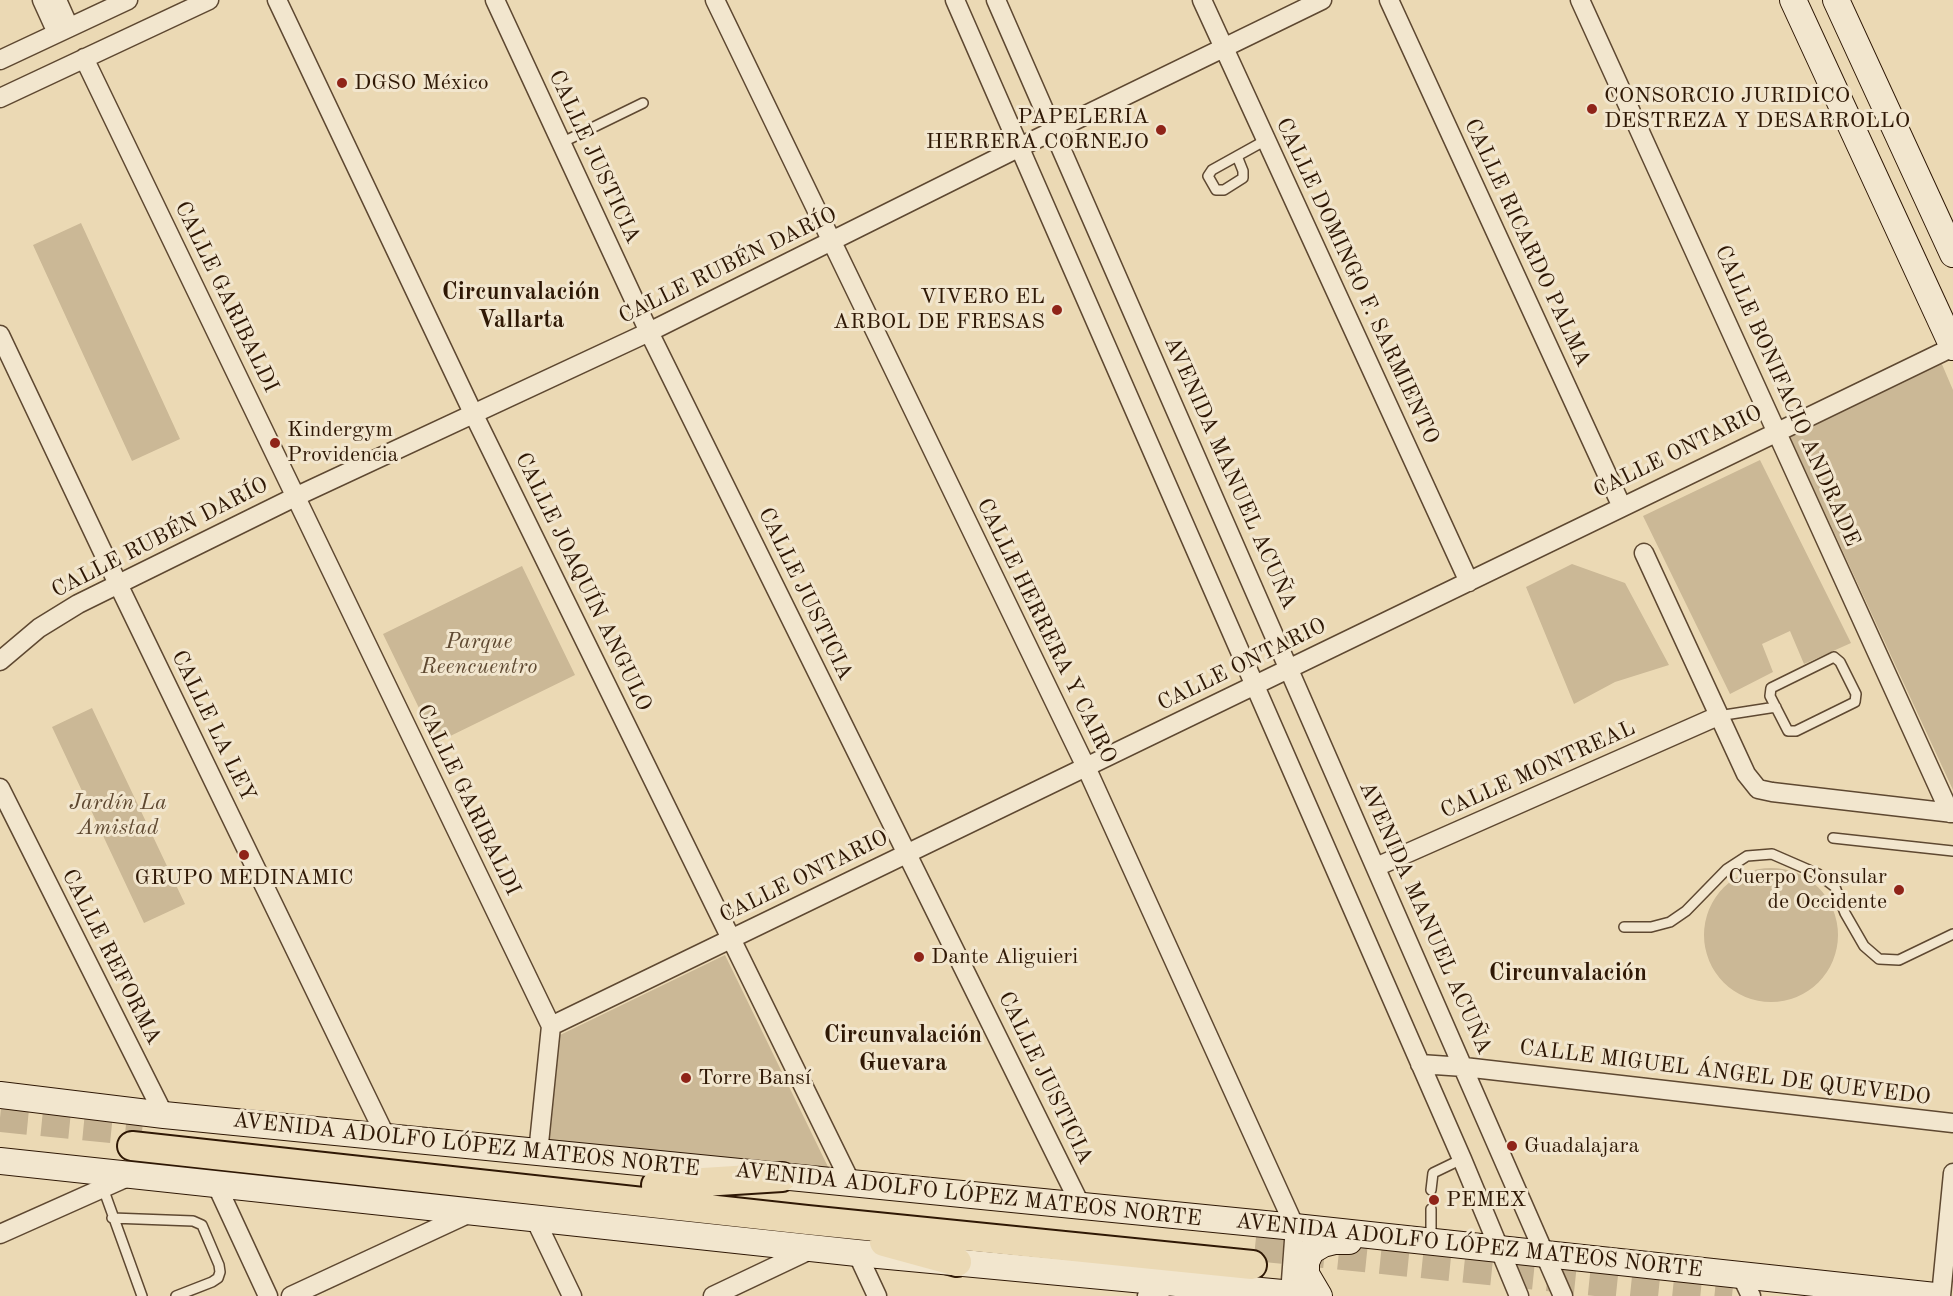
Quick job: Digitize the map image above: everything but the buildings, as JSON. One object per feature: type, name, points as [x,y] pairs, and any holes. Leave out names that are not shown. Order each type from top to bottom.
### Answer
[{"type":"main road","points":[[1793,0],[1953,347]]},
{"type":"main road","points":[[1836,0],[1953,254]]},
{"type":"main road","name":"AVENIDA ADOLFO LÓPEZ MATEOS NORTE","points":[[0,1095],[164,1115],[1295,1227],[1544,1255],[1746,1285],[1808,1282],[1935,1296]]},
{"type":"main road","name":"AVENIDA ADOLFO LÓPEZ MATEOS NORTE","points":[[0,1161],[535,1219],[811,1234],[1254,1256],[656,1185],[137,1139],[811,1234],[857,1253],[957,1262],[1180,1288],[1302,1295]]},
{"type":"main road","points":[[656,1185],[782,1176]]},
{"type":"main road","points":[[811,1234],[957,1262]]},
{"type":"main road","points":[[1319,1296],[1306,1274],[1306,1262],[1311,1251],[1323,1244],[1335,1241],[1363,1241],[1379,1237]]},
{"type":"main road","points":[[1785,1296],[1791,1289],[1808,1282]]},
{"type":"street","points":[[42,0],[63,30]]},
{"type":"street","points":[[57,0],[63,30]]},
{"type":"street","points":[[0,60],[128,0]]},
{"type":"street","points":[[0,98],[209,0]]},
{"type":"street","name":"CALLE JOAQUÍN ANGULO","points":[[277,0],[473,413],[851,1183]]},
{"type":"street","name":"CALLE JUSTICIA","points":[[495,0],[649,332],[1081,1206]]},
{"type":"street","name":"CALLE HERRERA Y CAIRO","points":[[715,0],[1086,767],[1295,1227],[1302,1295]]},
{"type":"street","points":[[955,0],[1462,1159],[1519,1296]]},
{"type":"street","name":"AVENIDA MANUEL ACUÑA","points":[[996,0],[1563,1296]]},
{"type":"street","name":"CALLE DOMINGO F. SARMIENTO","points":[[1202,0],[1469,582]]},
{"type":"street","name":"CALLE RICARDO PALMA","points":[[1389,0],[1622,507]]},
{"type":"street","name":"CALLE BONIFACIO ANDRADE","points":[[1580,0],[1952,813]]},
{"type":"street","name":"CALLE RUBÉN DARÍO","points":[[0,661],[39,628],[78,604],[296,497],[649,332],[1224,48],[1312,2]]},
{"type":"street","name":"CALLE GARIBALDI","points":[[84,58],[551,1026]]},
{"type":"street","name":"CALLE LA LEY","points":[[0,336],[386,1137]]},
{"type":"street","name":"CALLE ONTARIO","points":[[551,1026],[1953,347]]},
{"type":"street","points":[[1644,553],[1746,774],[1758,789],[1952,813]]},
{"type":"street","name":"CALLE MONTREAL","points":[[1376,867],[1718,716]]},
{"type":"street","name":"CALLE REFORMA","points":[[0,788],[164,1115]]},
{"type":"street","points":[[538,1153],[551,1026]]},
{"type":"street","name":"CALLE MIGUEL ÁNGEL DE QUEVEDO","points":[[1420,1064],[1464,1067],[1953,1123]]},
{"type":"street","points":[[1941,1296],[1953,1173]]},
{"type":"street","points":[[0,1234],[130,1176]]},
{"type":"street","points":[[217,1186],[268,1296]]},
{"type":"street","points":[[291,1296],[472,1212]]},
{"type":"street","points":[[535,1219],[572,1296]]},
{"type":"street","points":[[713,1296],[811,1234]]},
{"type":"street","points":[[857,1253],[877,1296]]},
{"type":"street","points":[[1147,1296],[1180,1288]]},
{"type":"lane","points":[[561,143],[643,103]]},
{"type":"lane","points":[[1237,156],[1266,140]]},
{"type":"lane","points":[[1834,657],[1840,662],[1856,698],[1852,704],[1792,732],[1786,728],[1776,707],[1770,692],[1774,685],[1834,657]]},
{"type":"lane","points":[[1718,716],[1776,707]]},
{"type":"lane","points":[[1833,838],[1953,851]]},
{"type":"lane","points":[[1624,927],[1651,927],[1670,922],[1686,911],[1727,869],[1747,856],[1772,854],[1818,874],[1835,887],[1845,913],[1864,946],[1880,959],[1899,960],[1953,934]]},
{"type":"lane","points":[[1431,1190],[1433,1173],[1462,1159]]},
{"type":"lane","points":[[103,1188],[142,1296]]},
{"type":"lane","points":[[1431,1209],[1431,1242]]},
{"type":"lane","points":[[112,1218],[193,1221],[202,1225],[219,1265],[218,1278],[176,1296]]},
{"type":"green space","points":[[81,223],[180,439],[132,461],[33,245]]},
{"type":"green space","points":[[1941,362],[1953,390],[1953,790],[1790,437]]},
{"type":"green space","points":[[1760,460],[1851,643],[1804,664],[1790,631],[1762,644],[1773,672],[1730,694],[1643,516]]},
{"type":"green space","points":[[1572,564],[1625,583],[1669,665],[1615,682],[1574,704],[1526,587]]},
{"type":"green space","name":"Parque Reencuentro","points":[[522,566],[575,675],[436,743],[383,634]]},
{"type":"green space","name":"Jardín La Amistad","points":[[92,708],[185,904],[144,923],[52,727]]},
{"type":"green space","points":[[1771,868],[1797,873],[1818,888],[1833,909],[1838,935],[1833,961],[1818,982],[1797,997],[1771,1002],[1745,997],[1724,982],[1709,961],[1704,935],[1709,909],[1724,888],[1745,873]]},
{"type":"green space","points":[[725,955],[830,1171],[549,1144],[560,1035]]},
{"type":"tunnel","points":[[0,1118],[142,1132]]},
{"type":"tunnel","points":[[1255,1247],[1732,1296]]},
{"type":"place","name":"DGSO México","points":[[342,83]]},
{"type":"place","name":"CONSORCIO JURIDICO DESTREZA Y DESARROLLO","points":[[1592,109]]},
{"type":"place","name":"PAPELERIA HERRERA CORNEJO","points":[[1161,130]]},
{"type":"place","name":"VIVERO EL ARBOL DE FRESAS","points":[[1057,310]]},
{"type":"place","name":"Kindergym Providencia","points":[[275,443]]},
{"type":"place","name":"GRUPO MEDINAMIC","points":[[244,855]]},
{"type":"place","name":"Cuerpo Consular de Occidente","points":[[1899,890]]},
{"type":"place","name":"Dante Aliguieri","points":[[919,957]]},
{"type":"place","name":"Torre Bansí","points":[[686,1078]]},
{"type":"place","name":"Guadalajara","points":[[1512,1146]]},
{"type":"place","name":"PEMEX","points":[[1434,1200]]},
{"type":"district","name":"Circunvalación Vallarta","points":[[521,307]]},
{"type":"district","name":"Circunvalación","points":[[1568,974]]},
{"type":"district","name":"Circunvalación Guevara","points":[[903,1050]]}]
